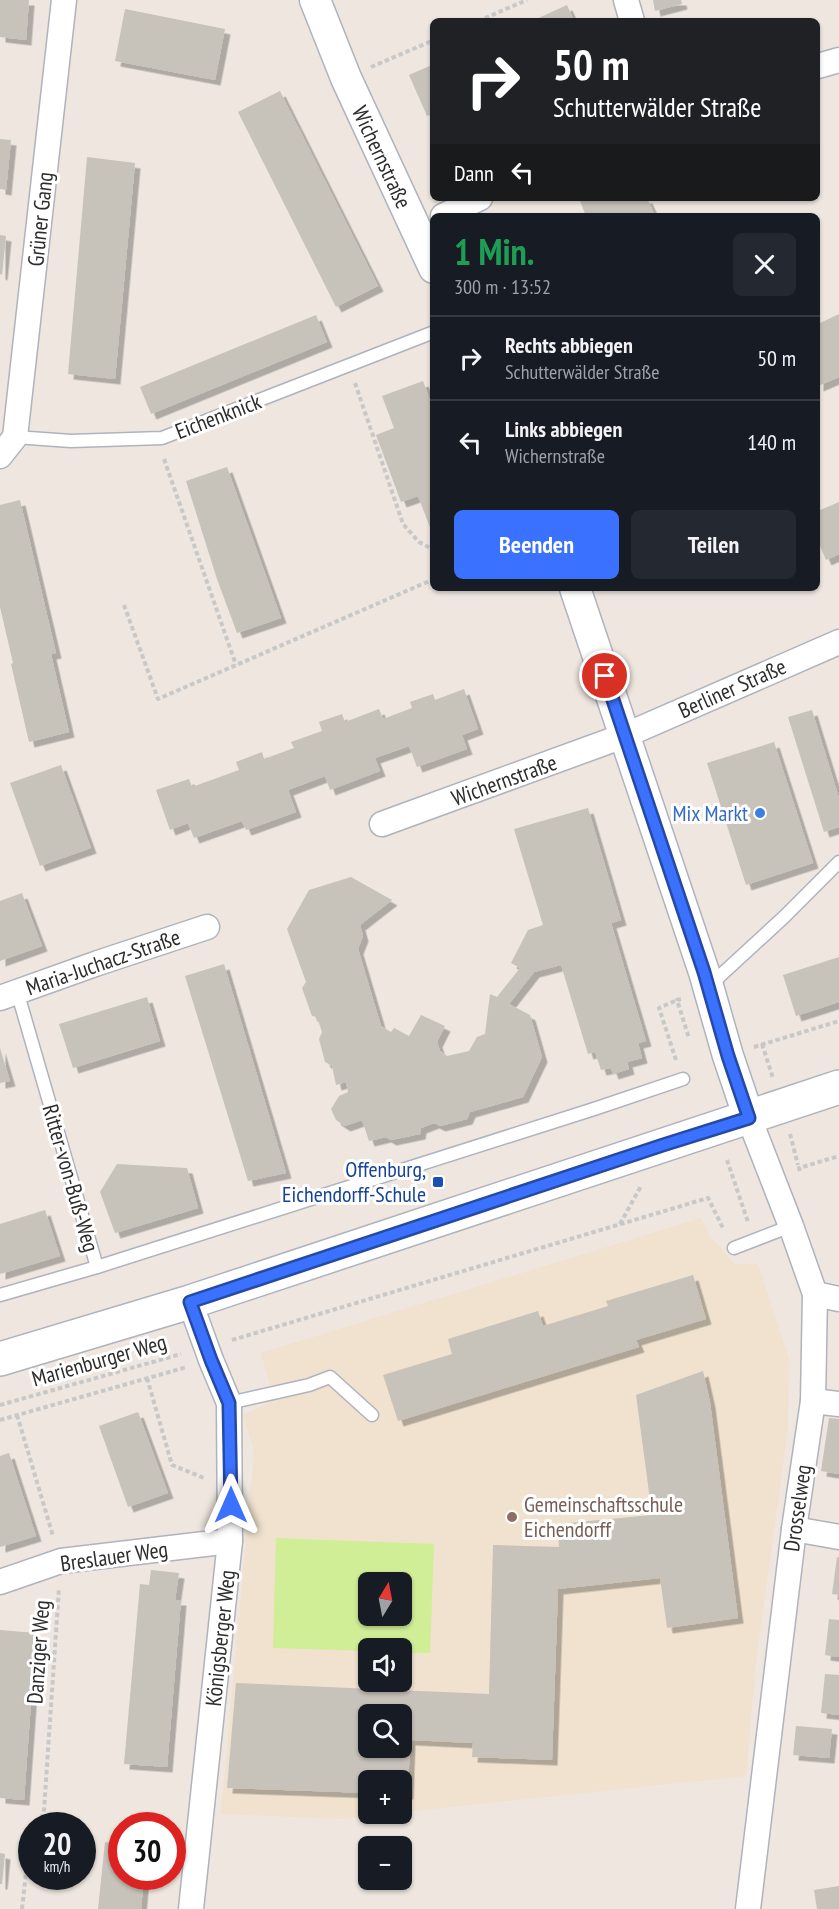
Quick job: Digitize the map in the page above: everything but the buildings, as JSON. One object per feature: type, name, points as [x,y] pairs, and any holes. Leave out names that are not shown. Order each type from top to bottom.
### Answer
[{"type":"main road","points":[[0,1359],[190,1302],[839,1087]]},
{"type":"street","name":"Grüner Gang","points":[[15,437],[64,0]]},
{"type":"street","name":"Wichernstraße","points":[[315,0],[346,78],[424,225],[430,251]]},
{"type":"street","points":[[626,0],[631,18]]},
{"type":"street","points":[[820,65],[839,60]]},
{"type":"street","points":[[448,213],[474,201]]},
{"type":"street","points":[[0,456],[15,437]]},
{"type":"street","points":[[576,591],[626,735],[749,1118]]},
{"type":"street","name":"Berliner Straße","points":[[626,735],[839,642]]},
{"type":"street","name":"Wichernstraße","points":[[382,824],[626,735]]},
{"type":"street","name":"Maria-Juchacz-Straße","points":[[8,995],[207,927]]},
{"type":"street","name":"Drosselweg","points":[[748,1909],[794,1529],[813,1401],[815,1294],[749,1118]]},
{"type":"street","points":[[815,1294],[839,1299]]},
{"type":"street","name":"Königsberger Weg","points":[[190,1302],[229,1403],[231,1488],[230,1541],[191,1909]]},
{"type":"street","points":[[813,1401],[839,1404]]},
{"type":"street","points":[[794,1529],[839,1537]]},
{"type":"street","name":"Breslauer Weg","points":[[0,1582],[61,1561],[230,1541]]},
{"type":"lane","name":"Eichenknick","points":[[15,437],[71,441],[162,438],[430,334]]},
{"type":"lane","points":[[708,987],[784,917],[839,862]]},
{"type":"lane","name":"Ritter-von-Buß-Weg","points":[[0,1295],[97,1267],[8,995]]},
{"type":"lane","points":[[97,1267],[683,1079]]},
{"type":"lane","points":[[734,1248],[791,1226]]},
{"type":"lane","points":[[229,1403],[330,1377],[372,1415]]},
{"type":"path","points":[[485,18],[527,0]]},
{"type":"path","name":"Wichernstraße","points":[[346,78],[430,42]]},
{"type":"path","points":[[349,365],[403,524],[419,542],[430,548]]},
{"type":"path","points":[[157,438],[236,665]]},
{"type":"path","points":[[124,605],[158,699],[430,581]]},
{"type":"path","points":[[677,1000],[659,1008],[683,1079]]},
{"type":"path","points":[[728,1056],[839,1021]]},
{"type":"path","points":[[802,1179],[799,1168],[839,1156]]},
{"type":"path","points":[[727,1160],[754,1240]]},
{"type":"path","points":[[0,1420],[147,1378],[209,1354],[708,1198],[734,1248]]},
{"type":"path","name":"Marienburger Weg","points":[[0,1406],[209,1354]]},
{"type":"path","points":[[147,1378],[172,1466],[231,1488]]},
{"type":"path","name":"Danziger Weg","points":[[17,1415],[61,1561],[43,1812]]},
{"type":"path","points":[[22,1909],[24,1890]]},
{"type":"shaded area","name":"Gemeinschaftsschule Eichendorff","points":[[701,1218],[710,1236],[734,1264],[758,1264],[789,1359],[788,1428],[756,1662],[746,1776],[412,1811],[412,1770],[358,1770],[358,1817],[342,1819],[221,1814],[254,1451],[243,1415],[274,1400],[261,1353]]},
{"type":"green space","points":[[276,1538],[434,1544],[430,1653],[412,1653],[412,1638],[358,1638],[358,1651],[273,1648]]},
{"type":"place","name":"Mix Markt","points":[[760,813]]},
{"type":"place","name":"Offenburg, Eichendorff-Schule","points":[[438,1182]]},
{"type":"place","name":"Gemeinschaftsschule Eichendorff","points":[[512,1517]]},
{"type":"route","points":[[231,1505],[229,1403],[190,1302],[749,1118],[728,1056],[704,972],[605,676]]}]
